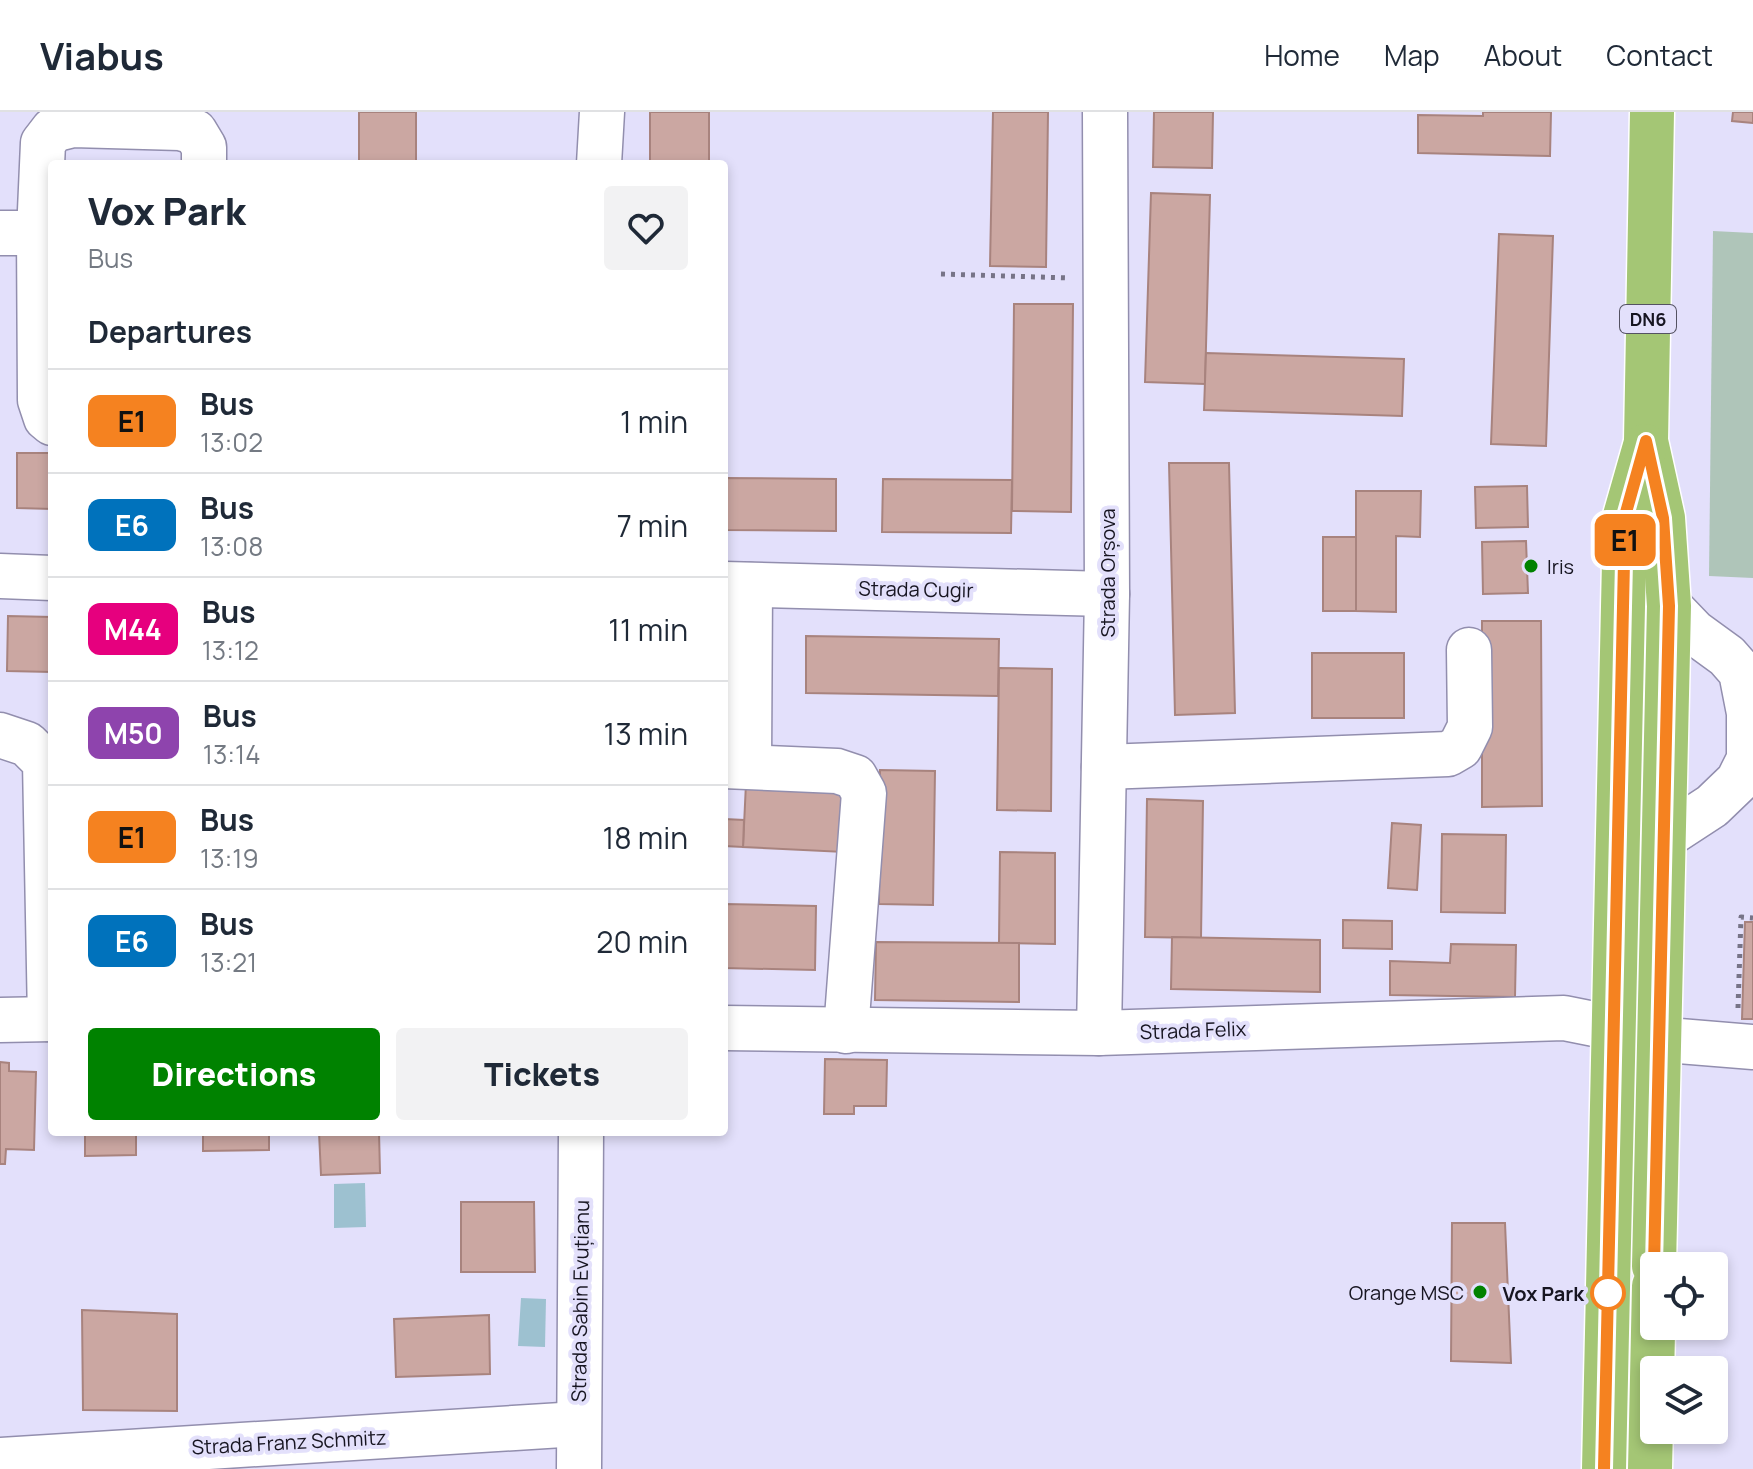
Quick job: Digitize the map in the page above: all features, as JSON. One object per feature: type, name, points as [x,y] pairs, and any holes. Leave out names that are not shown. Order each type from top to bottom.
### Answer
[{"type":"main road","name":"DN6","points":[[1652,112],[1646,441],[1663,518],[1669,606],[1654,1252]]},
{"type":"main road","name":"DN6","points":[[1604,1469],[1625,516],[1646,441]]},
{"type":"main road","points":[[1650,1469],[1653,1340]]},
{"type":"street","points":[[599,160],[602,112]]},
{"type":"street","name":"Strada Orșova","points":[[1099,1033],[1107,594],[1105,112]]},
{"type":"street","points":[[48,420],[40,400],[20,233],[43,143],[53,130],[73,125],[180,128],[195,132],[204,147],[204,160]]},
{"type":"street","points":[[0,576],[48,578]]},
{"type":"street","points":[[737,585],[737,766],[837,771],[855,777],[864,793],[846,1031]]},
{"type":"street","name":"Strada Cugir","points":[[737,585],[1107,594]]},
{"type":"street","points":[[1663,838],[1732,809],[1738,781],[1749,759],[1749,713],[1740,655],[1694,632],[1669,606]]},
{"type":"street","points":[[1104,767],[1448,754],[1460,747],[1470,727],[1469,650]]},
{"type":"street","points":[[0,735],[27,744],[45,762],[48,890]]},
{"type":"street","name":"Strada Felix","points":[[728,1028],[1099,1033],[1564,1018],[1679,1041],[1746,1032]]},
{"type":"street","points":[[0,1020],[48,1019]]},
{"type":"street","name":"Strada Sabin Evuțianu","points":[[579,1469],[581,1136]]},
{"type":"street","name":"Strada Franz Schmitz","points":[[0,1460],[578,1424]]},
{"type":"path","points":[[941,274],[1106,279]]},
{"type":"path","points":[[1746,1032],[1741,917],[1753,918]]},
{"type":"green space","points":[[1713,231],[1753,233],[1753,578],[1709,576]]},
{"type":"water","points":[[365,1183],[366,1227],[334,1228],[334,1184]]},
{"type":"water","points":[[521,1298],[546,1299],[545,1347],[518,1346]]},
{"type":"building","points":[[359,112],[416,112],[416,160],[359,160]]},
{"type":"building","points":[[650,112],[709,112],[709,160],[650,160]]},
{"type":"building","points":[[993,112],[1048,112],[1046,267],[990,266]]},
{"type":"building","points":[[1154,112],[1213,112],[1212,168],[1153,167]]},
{"type":"building","points":[[1483,112],[1551,112],[1550,156],[1418,153],[1418,115],[1483,116]]},
{"type":"building","points":[[1733,112],[1753,112],[1753,123],[1732,121]]},
{"type":"building","points":[[1151,193],[1210,195],[1205,384],[1145,382]]},
{"type":"building","points":[[1499,234],[1553,236],[1546,446],[1491,444]]},
{"type":"building","points":[[1014,304],[1073,304],[1071,512],[1012,511]]},
{"type":"building","points":[[1206,353],[1404,359],[1402,416],[1204,410]]},
{"type":"building","points":[[17,453],[48,453],[48,509],[17,508]]},
{"type":"building","points":[[1169,463],[1229,463],[1235,713],[1175,715]]},
{"type":"building","points":[[728,478],[836,479],[836,531],[728,530]]},
{"type":"building","points":[[883,479],[1012,480],[1011,533],[882,532]]},
{"type":"building","points":[[1527,486],[1528,527],[1476,528],[1475,487]]},
{"type":"building","points":[[1356,491],[1421,491],[1420,537],[1396,536],[1396,612],[1356,611]]},
{"type":"building","points":[[1323,537],[1356,537],[1356,611],[1323,611]]},
{"type":"building","points":[[1526,541],[1528,593],[1483,594],[1482,542]]},
{"type":"building","points":[[8,616],[48,617],[48,672],[7,671]]},
{"type":"building","points":[[1482,621],[1541,621],[1542,806],[1482,807]]},
{"type":"building","points":[[806,636],[999,639],[998,696],[806,693]]},
{"type":"building","points":[[1312,653],[1404,653],[1404,718],[1312,718]]},
{"type":"building","points":[[999,668],[1052,669],[1051,811],[997,810]]},
{"type":"building","points":[[880,770],[935,771],[933,905],[879,904]]},
{"type":"building","points":[[746,783],[847,788],[844,852],[743,847]]},
{"type":"building","points":[[1147,799],[1203,801],[1201,938],[1145,937]]},
{"type":"building","points":[[728,819],[744,820],[743,847],[728,846]]},
{"type":"building","points":[[1392,823],[1421,825],[1417,890],[1388,888]]},
{"type":"building","points":[[1442,834],[1506,835],[1505,913],[1441,912]]},
{"type":"building","points":[[1000,852],[1055,853],[1055,944],[999,943]]},
{"type":"building","points":[[728,904],[816,906],[815,970],[728,968]]},
{"type":"building","points":[[1343,920],[1392,921],[1392,949],[1343,948]]},
{"type":"building","points":[[1745,922],[1753,922],[1753,1019],[1742,1019]]},
{"type":"building","points":[[1172,937],[1320,940],[1320,992],[1171,989]]},
{"type":"building","points":[[876,942],[1019,943],[1019,1002],[875,1000]]},
{"type":"building","points":[[1451,944],[1516,945],[1515,997],[1390,995],[1390,961],[1450,963]]},
{"type":"building","points":[[825,1059],[887,1060],[886,1106],[854,1106],[854,1114],[824,1114]]},
{"type":"building","points":[[0,1062],[9,1063],[9,1071],[36,1072],[34,1150],[6,1149],[5,1164],[0,1164]]},
{"type":"building","points":[[85,1136],[136,1136],[136,1155],[85,1156]]},
{"type":"building","points":[[203,1136],[269,1136],[269,1150],[203,1151]]},
{"type":"building","points":[[319,1136],[379,1136],[380,1173],[321,1175]]},
{"type":"building","points":[[461,1202],[534,1202],[535,1272],[461,1272]]},
{"type":"building","name":"Orange MSC","points":[[1452,1223],[1505,1223],[1511,1363],[1451,1361]]},
{"type":"building","points":[[82,1310],[177,1314],[177,1411],[83,1410]]},
{"type":"building","points":[[489,1315],[490,1374],[396,1377],[394,1319]]},
{"type":"bus line","name":"E1","points":[[1604,1469],[1625,516],[1646,441],[1663,518],[1669,606],[1654,1252]]},
{"type":"place","name":"Iris","points":[[1531,566]]},
{"type":"place","name":"Orange MSC","points":[[1480,1292]]},
{"type":"place","name":"Vox Park","points":[[1608,1293]]}]
